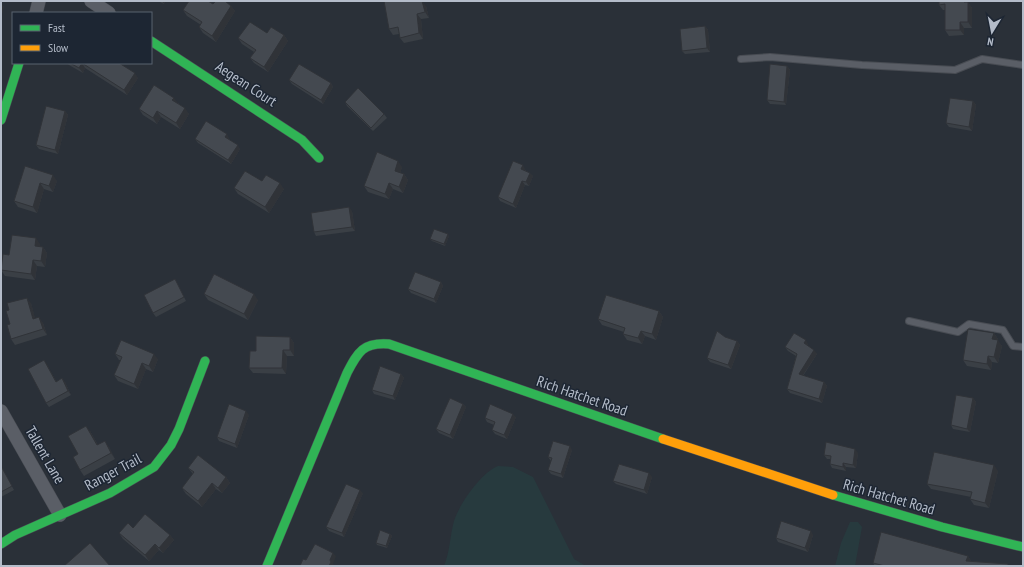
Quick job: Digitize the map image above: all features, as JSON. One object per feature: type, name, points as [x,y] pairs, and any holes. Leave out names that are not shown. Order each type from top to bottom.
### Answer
[{"type":"street","points":[[36,12],[39,1]]},
{"type":"street","points":[[90,1],[107,12]]},
{"type":"street","name":"Aegean Court","points":[[152,42],[302,140],[319,158]]},
{"type":"street","points":[[1,120],[20,64]]},
{"type":"street","name":"Rich Hatchet Road","points":[[267,566],[347,373],[357,353],[365,346],[378,342],[389,344],[791,483],[931,523],[1023,546]]},
{"type":"street","name":"Ranger Trail","points":[[1,544],[15,535],[123,486],[154,467],[171,445],[205,361]]},
{"type":"street","name":"Tallent Lane","points":[[1,411],[60,515]]},
{"type":"lane","points":[[741,59],[770,57],[862,65],[955,70],[982,59],[1023,65]]},
{"type":"lane","points":[[909,321],[958,332],[969,324],[1003,330],[1013,346],[1023,347]]},
{"type":"green space","points":[[498,466],[513,467],[533,477],[574,559],[586,566],[444,566],[448,555],[454,521],[461,506],[478,482],[491,470]]},
{"type":"green space","points":[[850,522],[858,522],[862,527],[855,566],[835,566],[841,543]]},
{"type":"building","points":[[189,1],[208,1],[213,4],[216,1],[225,1],[231,6],[212,36],[199,27],[202,22],[183,10]]},
{"type":"building","points":[[384,1],[422,1],[425,12],[417,14],[419,33],[400,38],[398,27],[389,29]]},
{"type":"building","points":[[939,1],[968,2],[968,22],[960,22],[960,30],[945,30],[945,4],[939,5]]},
{"type":"building","points":[[250,22],[267,33],[271,27],[284,35],[264,67],[250,58],[256,50],[238,38]]},
{"type":"building","points":[[705,26],[707,48],[682,51],[680,29]]},
{"type":"building","points":[[72,64],[81,64],[79,68]]},
{"type":"building","points":[[84,64],[121,64],[135,73],[124,90]]},
{"type":"building","points":[[299,64],[331,83],[321,100],[289,80]]},
{"type":"building","points":[[770,64],[787,66],[784,102],[767,100]]},
{"type":"building","points":[[154,85],[174,98],[172,100],[185,108],[176,123],[157,111],[153,118],[139,109]]},
{"type":"building","points":[[358,88],[384,114],[371,128],[345,102]]},
{"type":"building","points":[[950,98],[973,101],[969,127],[946,123]]},
{"type":"building","points":[[46,106],[65,111],[55,150],[36,145]]},
{"type":"building","points":[[206,121],[227,134],[225,137],[238,145],[228,160],[195,139]]},
{"type":"building","points":[[377,152],[398,161],[395,171],[404,174],[399,187],[389,183],[385,194],[364,186]]},
{"type":"building","points":[[513,161],[523,165],[521,169],[530,173],[526,182],[522,181],[513,204],[498,197]]},
{"type":"building","points":[[25,166],[53,175],[49,186],[40,183],[33,207],[14,201]]},
{"type":"building","points":[[245,171],[262,181],[266,175],[280,183],[265,207],[234,188]]},
{"type":"building","points":[[349,207],[352,227],[314,232],[311,213]]},
{"type":"building","points":[[434,229],[448,234],[444,244],[430,239]]},
{"type":"building","points":[[12,235],[36,238],[35,246],[43,247],[41,261],[33,260],[31,274],[1,270],[3,254],[9,255]]},
{"type":"building","points":[[415,272],[441,282],[434,299],[408,289]]},
{"type":"building","points":[[214,274],[254,294],[244,314],[204,294]]},
{"type":"building","points":[[175,279],[184,297],[153,313],[144,295]]},
{"type":"building","points":[[606,295],[659,311],[652,334],[641,331],[638,338],[623,334],[625,328],[598,319]]},
{"type":"building","points":[[27,298],[33,319],[39,317],[43,329],[11,339],[7,325],[10,324],[6,311],[9,310],[7,303]]},
{"type":"building","points":[[968,329],[994,333],[992,339],[998,340],[994,357],[988,356],[987,364],[963,360]]},
{"type":"building","points":[[717,331],[725,337],[737,341],[728,365],[707,358]]},
{"type":"building","points":[[794,333],[806,340],[804,343],[814,350],[799,374],[824,382],[819,399],[787,389],[797,354],[785,347]]},
{"type":"building","points":[[256,336],[290,337],[290,350],[283,350],[282,368],[249,368],[250,351],[256,351]]},
{"type":"building","points":[[121,340],[154,354],[149,366],[142,363],[134,384],[114,375],[122,357],[115,354]]},
{"type":"building","points":[[44,360],[56,382],[62,378],[68,391],[46,403],[28,369]]},
{"type":"building","points":[[380,366],[401,374],[393,396],[372,390]]},
{"type":"building","points":[[956,395],[973,398],[967,429],[951,425]]},
{"type":"building","points":[[450,398],[463,404],[450,435],[436,429]]},
{"type":"building","points":[[229,404],[246,411],[235,444],[217,437]]},
{"type":"building","points":[[490,404],[513,414],[504,435],[492,430],[495,422],[485,418]]},
{"type":"building","points":[[86,426],[97,445],[105,441],[111,453],[80,470],[73,457],[78,454],[68,436]]},
{"type":"building","points":[[553,441],[570,446],[561,474],[548,470],[552,458],[548,457]]},
{"type":"building","points":[[826,442],[855,449],[853,465],[843,463],[843,467],[830,464],[831,456],[824,455]]},
{"type":"building","points":[[934,452],[994,465],[985,503],[970,499],[972,492],[927,484]]},
{"type":"building","points":[[198,455],[226,477],[218,488],[212,483],[198,501],[182,488],[194,472],[188,468]]},
{"type":"building","points":[[619,464],[649,473],[644,490],[613,481]]},
{"type":"building","points":[[1,466],[12,486],[1,492]]},
{"type":"building","points":[[346,484],[360,490],[342,533],[326,527]]},
{"type":"building","points":[[145,514],[170,535],[159,548],[155,544],[145,555],[119,533],[128,523],[133,528]]},
{"type":"building","points":[[781,521],[811,531],[805,548],[776,538]]},
{"type":"building","points":[[380,530],[390,534],[386,546],[376,543]]},
{"type":"building","points":[[881,532],[968,556],[966,561],[1008,564],[1008,566],[885,566],[873,563]]},
{"type":"building","points":[[90,543],[110,566],[64,566]]},
{"type":"building","points":[[315,544],[333,553],[329,566],[300,566],[303,559],[306,560]]},
{"type":"traffic: fast","points":[[152,42],[302,140],[319,158]]},
{"type":"traffic: fast","points":[[1,120],[19,64]]},
{"type":"traffic: fast","points":[[267,566],[347,373],[358,354],[362,350],[373,345],[389,344],[663,439]]},
{"type":"traffic: fast","points":[[1,544],[15,535],[110,493],[154,467],[171,445],[179,429],[205,361]]},
{"type":"traffic: fast","points":[[833,495],[942,527],[1023,547]]},
{"type":"traffic: slow","points":[[663,439],[833,495]]}]
